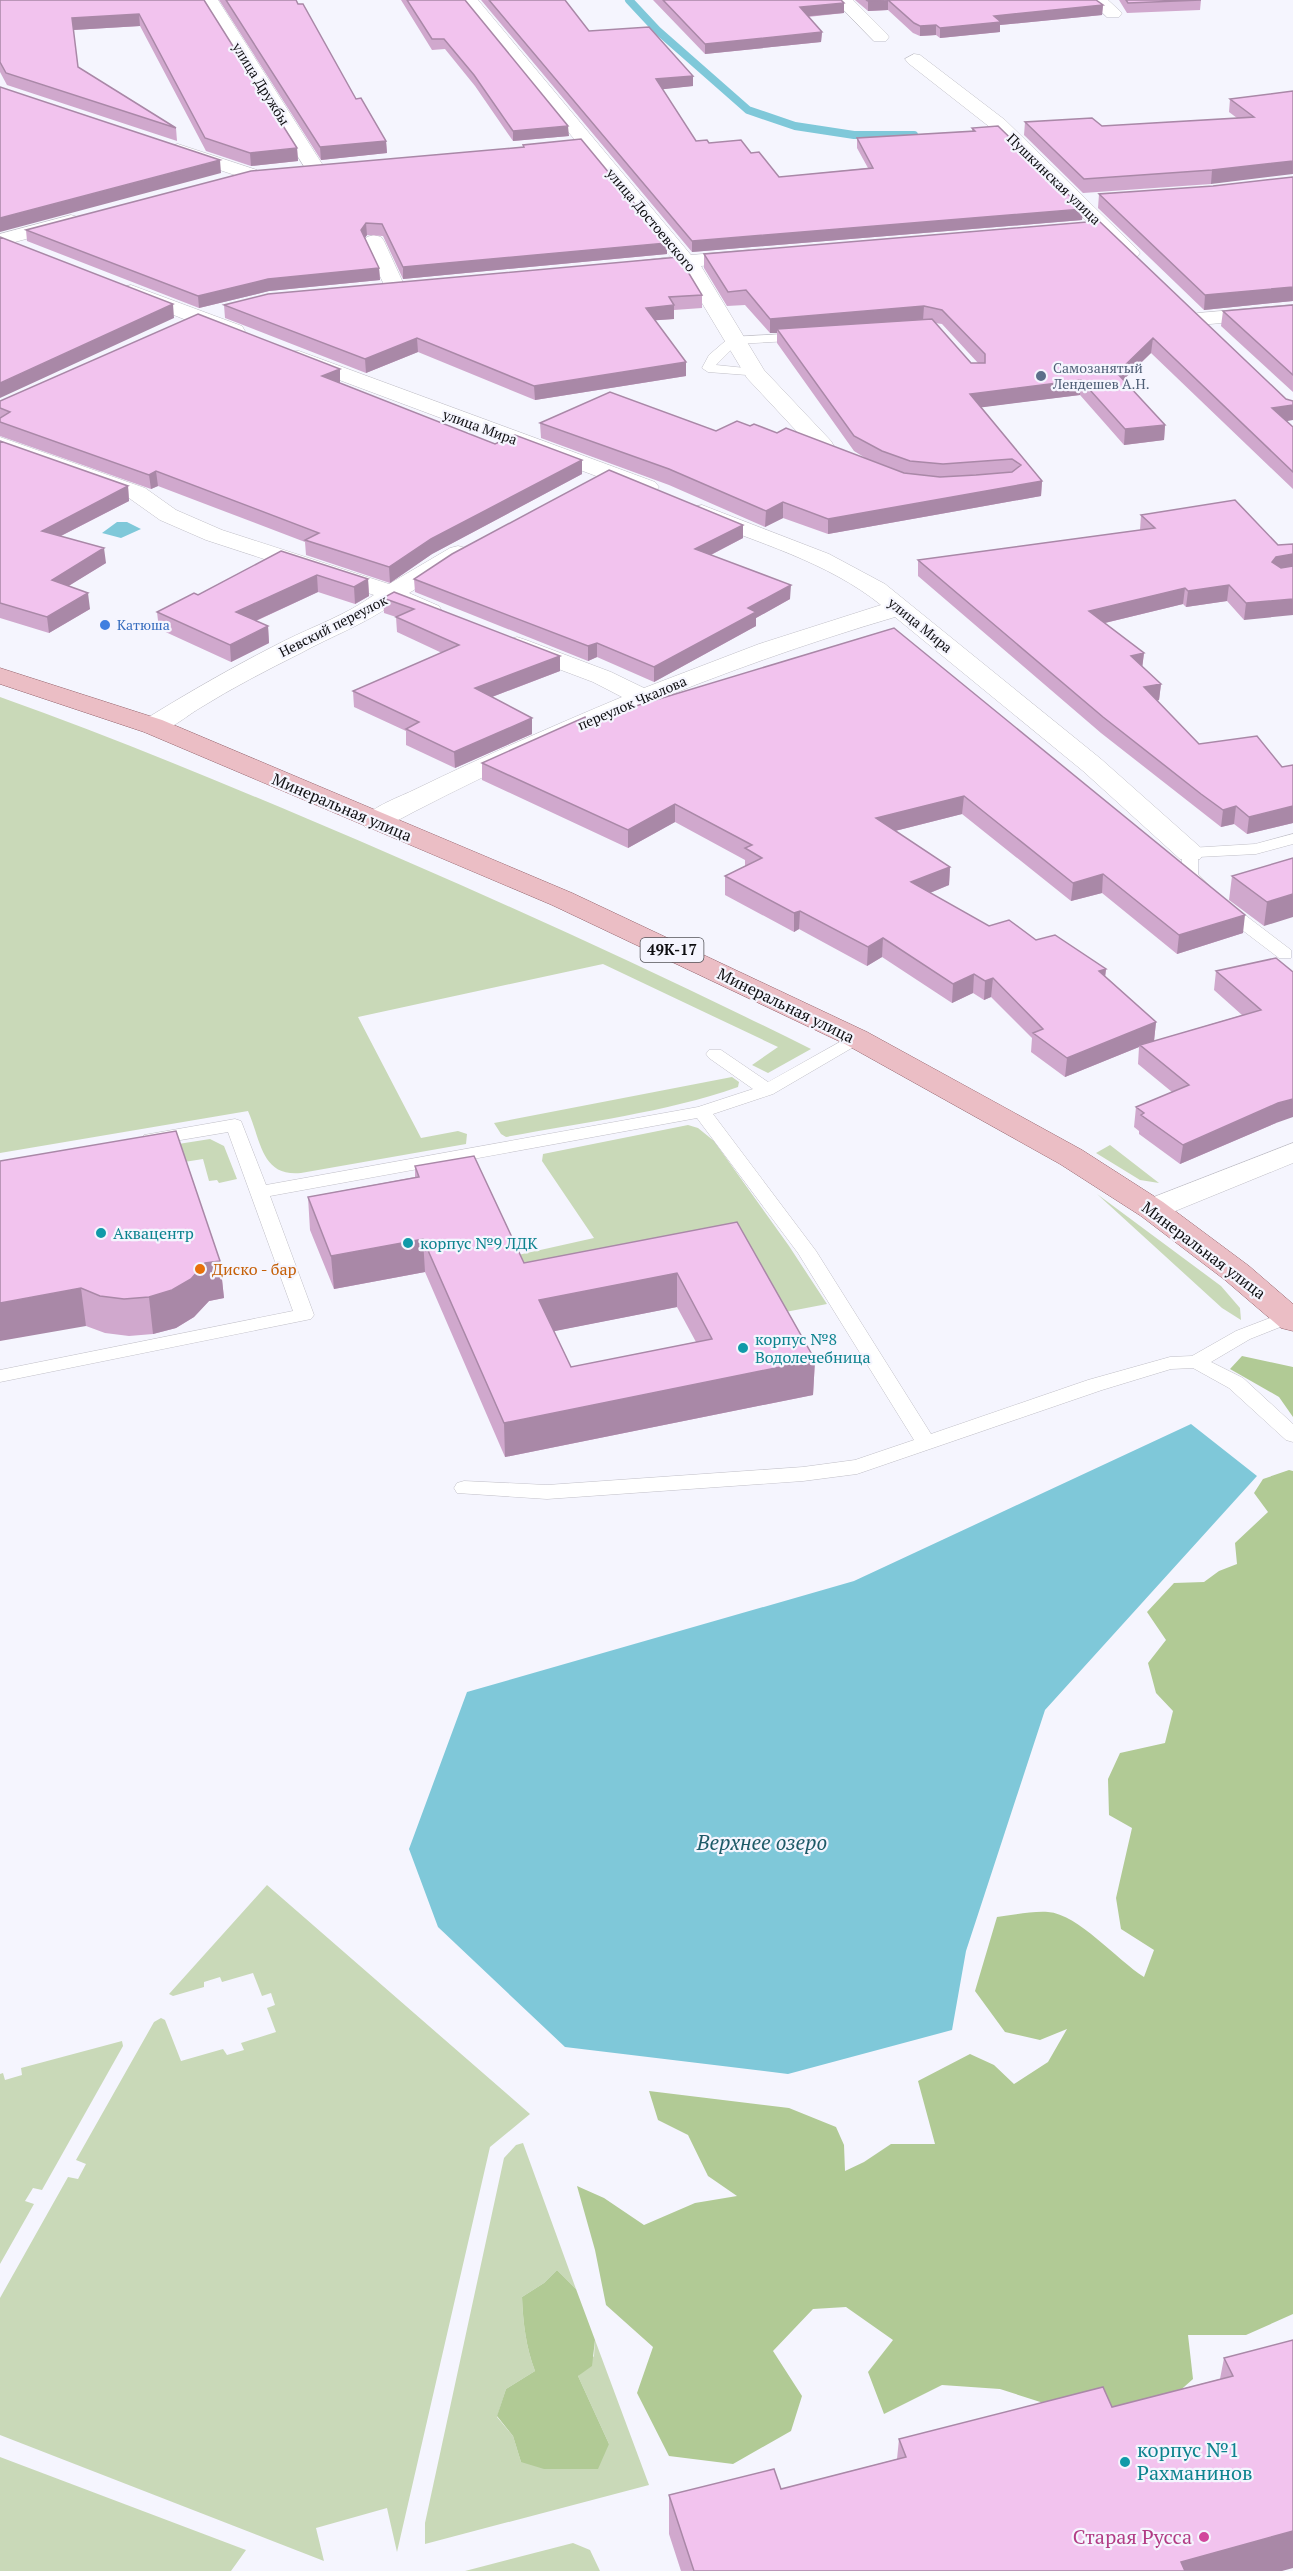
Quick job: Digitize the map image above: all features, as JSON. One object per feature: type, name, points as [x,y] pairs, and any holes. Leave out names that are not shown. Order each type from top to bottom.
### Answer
[{"type":"main road","name":"Минеральная улица","points":[[0,676],[153,726],[561,899],[856,1038],[1071,1158],[1152,1209],[1237,1273],[1291,1319]]},
{"type":"street","name":"улица Дружбы","points":[[209,0],[314,167]]},
{"type":"street","name":"улица Достоевского","points":[[469,0],[686,261],[755,374],[827,449]]},
{"type":"street","points":[[843,0],[880,37]]},
{"type":"street","points":[[1098,0],[1113,13]]},
{"type":"street","name":"Пушкинская улица","points":[[914,59],[998,124],[1143,266]]},
{"type":"street","points":[[563,145],[587,142]]},
{"type":"street","points":[[163,145],[250,174]]},
{"type":"street","points":[[292,170],[338,165]]},
{"type":"street","points":[[216,183],[250,174],[271,172]]},
{"type":"street","points":[[1077,201],[1099,200]]},
{"type":"street","points":[[0,240],[91,215]]},
{"type":"street","points":[[1080,229],[1103,227]]},
{"type":"street","points":[[0,240],[33,253]]},
{"type":"street","points":[[374,241],[395,287]]},
{"type":"street","points":[[616,267],[764,255]]},
{"type":"street","name":"улица Мира","points":[[110,283],[675,499],[844,569],[876,589],[1092,765],[1190,853]]},
{"type":"street","points":[[372,289],[418,285]]},
{"type":"street","points":[[1182,304],[1215,335]]},
{"type":"street","points":[[177,327],[228,308]]},
{"type":"street","points":[[1198,319],[1293,311]]},
{"type":"street","points":[[0,444],[137,493],[168,515],[214,535],[371,585],[453,620]]},
{"type":"street","points":[[580,488],[607,473]]},
{"type":"street","name":"Невский переулок","points":[[153,726],[198,698],[292,647],[366,612],[417,576],[482,540]]},
{"type":"street","name":"переулок Чкалова","points":[[375,821],[423,795],[642,697],[795,639],[899,608]]},
{"type":"street","points":[[496,636],[602,677],[642,697]]},
{"type":"street","points":[[1152,1209],[1293,1152]]},
{"type":"lane","points":[[755,374],[708,368],[714,358],[734,340],[812,336]]},
{"type":"lane","points":[[1285,954],[1214,900],[1190,875],[1190,853],[1256,849],[1293,839]]},
{"type":"lane","points":[[259,1192],[702,1112],[767,1090],[856,1038]]},
{"type":"lane","points":[[716,1054],[767,1090]]},
{"type":"lane","points":[[702,1112],[806,1251],[926,1443]]},
{"type":"lane","points":[[0,1376],[304,1315],[235,1125],[129,1143]]},
{"type":"lane","points":[[464,1488],[547,1492],[803,1474],[857,1467],[1137,1371],[1170,1363],[1196,1362],[1243,1335],[1291,1319]]},
{"type":"lane","points":[[1196,1362],[1236,1383],[1293,1435]]},
{"type":"green space","points":[[0,697],[155,756],[372,846],[624,959],[811,1049],[768,1073],[752,1065],[778,1047],[603,964],[358,1017],[421,1138],[458,1131],[467,1134],[466,1144],[301,1173],[288,1173],[270,1163],[264,1154],[248,1111],[0,1153]]},
{"type":"green space","points":[[732,1077],[739,1082],[738,1087],[682,1104],[624,1116],[506,1137],[501,1134],[494,1123]]},
{"type":"green space","points":[[688,1125],[698,1128],[714,1141],[789,1246],[827,1304],[775,1314],[527,1293],[509,1257],[594,1238],[542,1161],[543,1154]]},
{"type":"green space","points":[[210,1139],[224,1146],[237,1179],[219,1183],[217,1180],[209,1181],[203,1159],[178,1163],[172,1145]]},
{"type":"green space","points":[[1110,1145],[1159,1183],[1140,1180],[1096,1153]]},
{"type":"green space","points":[[1097,1194],[1221,1286],[1240,1308],[1241,1320],[1222,1308]]},
{"type":"green space","points":[[1242,1356],[1293,1367],[1293,1417],[1279,1397],[1230,1369]]},
{"type":"green space","points":[[1289,1470],[1293,1471],[1293,2314],[1246,2335],[1188,2335],[1193,2379],[1166,2403],[1078,2414],[1000,2389],[942,2385],[884,2414],[868,2372],[893,2340],[846,2307],[813,2309],[773,2351],[802,2396],[791,2431],[733,2464],[669,2456],[637,2393],[653,2347],[606,2305],[595,2250],[577,2186],[604,2198],[644,2225],[695,2203],[737,2196],[708,2176],[688,2135],[658,2120],[649,2091],[789,2108],[836,2127],[844,2145],[845,2171],[864,2162],[891,2144],[935,2144],[918,2081],[970,2054],[994,2065],[1014,2084],[1048,2062],[1067,2029],[1040,2040],[1005,2032],[975,1991],[997,1917],[1036,1912],[1060,1915],[1084,1929],[1144,1977],[1154,1950],[1121,1929],[1116,1898],[1132,1828],[1109,1815],[1108,1779],[1120,1753],[1165,1743],[1173,1711],[1156,1693],[1148,1663],[1166,1640],[1147,1612],[1174,1583],[1204,1582],[1219,1571],[1237,1564],[1235,1543],[1268,1512],[1254,1493],[1263,1479]]},
{"type":"green space","points":[[267,1885],[530,2114],[490,2147],[397,2552],[387,2508],[316,2528],[324,2561],[0,2435],[0,2298],[68,2177],[78,2179],[86,2164],[76,2160],[154,2022],[161,2018],[165,2020],[181,2061],[223,2049],[227,2055],[244,2050],[241,2043],[276,2032],[267,2008],[275,2005],[271,1993],[262,1996],[253,1973],[222,1982],[220,1977],[204,1982],[204,1987],[173,1996],[169,1994]]},
{"type":"green space","points":[[122,2041],[123,2046],[42,2190],[33,2188],[25,2201],[34,2204],[0,2264],[0,2074],[3,2073],[5,2080],[22,2075],[21,2068]]},
{"type":"green space","points":[[523,2143],[576,2289],[557,2270],[544,2283],[522,2297],[529,2353],[535,2371],[506,2389],[497,2417],[513,2436],[521,2462],[609,2444],[578,2376],[594,2356],[595,2340],[649,2485],[425,2544],[425,2523],[504,2158],[516,2145]]},
{"type":"green space","points":[[557,2270],[576,2289],[595,2340],[592,2366],[578,2376],[609,2444],[598,2469],[544,2469],[521,2462],[513,2436],[497,2416],[506,2389],[535,2371],[529,2353],[522,2297],[544,2283]]},
{"type":"green space","points":[[0,2457],[246,2550],[231,2571],[0,2571]]},
{"type":"green space","points":[[573,2543],[590,2550],[600,2571],[465,2571]]},
{"type":"water","points":[[117,522],[127,522],[141,529],[121,538],[102,533]]},
{"type":"water","name":"Верхнее озеро","points":[[1191,1424],[1257,1476],[1045,1710],[966,1951],[952,2030],[788,2074],[565,2047],[438,1927],[409,1849],[467,1692],[854,1581]]},
{"type":"building","points":[[0,0],[204,0],[297,148],[250,153],[205,138],[139,14],[72,18],[78,67],[176,128],[6,73],[0,62]]},
{"type":"building","points":[[226,0],[296,0],[298,4],[303,4],[356,99],[361,98],[386,141],[320,147]]},
{"type":"building","points":[[407,0],[465,0],[568,126],[513,131],[474,75],[444,39],[432,39]]},
{"type":"building","points":[[489,0],[565,0],[589,31],[649,27],[693,76],[656,79],[696,141],[707,140],[709,143],[741,140],[751,153],[759,152],[779,177],[873,168],[857,138],[975,131],[972,128],[998,126],[1083,209],[692,241]]},
{"type":"building","points":[[663,0],[841,0],[844,3],[800,7],[822,32],[705,44]]},
{"type":"building","points":[[888,0],[1096,0],[1103,5],[994,16],[1001,22],[940,28],[936,25],[920,26],[914,23]]},
{"type":"building","points":[[1126,0],[1201,0],[1128,3]]},
{"type":"building","points":[[0,87],[220,160],[0,218]]},
{"type":"building","points":[[1293,91],[1293,161],[1212,170],[1084,179],[1025,122],[1092,118],[1102,126],[1254,117],[1230,99]]},
{"type":"building","points":[[581,139],[667,243],[403,267],[382,224],[366,223],[361,230],[379,268],[268,279],[198,296],[26,230],[251,171],[524,147],[523,145]]},
{"type":"building","points":[[1293,177],[1293,287],[1205,295],[1099,194],[1213,186]]},
{"type":"building","points":[[1099,221],[1286,399],[1293,401],[1293,405],[1272,408],[1293,427],[1293,472],[1153,338],[1117,373],[1165,425],[1125,429],[1081,380],[970,394],[1042,481],[828,519],[783,502],[766,511],[669,469],[540,423],[610,392],[716,431],[737,421],[750,426],[754,424],[777,433],[786,428],[904,473],[940,477],[1012,472],[1021,465],[1012,459],[943,464],[910,461],[882,451],[854,436],[777,329],[932,319],[971,363],[985,363],[985,354],[942,310],[924,306],[770,319],[746,290],[728,292],[704,254]]},
{"type":"building","points":[[0,237],[173,304],[0,383]]},
{"type":"building","points":[[679,257],[702,295],[669,297],[674,305],[646,308],[686,362],[534,386],[417,338],[365,359],[224,305],[268,294]]},
{"type":"building","points":[[1293,305],[1293,375],[1223,311]]},
{"type":"building","points":[[198,314],[340,369],[322,376],[495,444],[515,435],[582,460],[431,539],[389,567],[305,540],[319,533],[156,471],[149,475],[0,422],[0,418],[10,412],[0,408],[0,401]]},
{"type":"building","points":[[0,441],[128,486],[42,531],[104,548],[52,580],[88,593],[47,617],[0,603]]},
{"type":"building","points":[[609,470],[743,525],[695,549],[791,585],[748,608],[756,612],[654,667],[597,643],[588,646],[414,579],[452,554]]},
{"type":"building","points":[[1235,500],[1278,545],[1293,544],[1293,554],[1276,557],[1272,562],[1281,568],[1293,566],[1293,599],[1246,603],[1229,585],[1188,591],[1185,588],[1089,611],[1144,653],[1131,656],[1161,684],[1144,687],[1199,744],[1257,736],[1282,767],[1293,765],[1293,806],[1249,817],[1236,806],[1223,810],[1201,794],[1103,717],[918,560],[1155,528],[1141,515]]},
{"type":"building","points":[[281,551],[368,579],[354,587],[317,575],[236,612],[268,626],[230,645],[157,612],[194,593],[198,595]]},
{"type":"building","points":[[394,592],[560,656],[475,688],[532,718],[454,752],[406,729],[419,722],[353,691],[459,645],[396,617],[414,609],[383,598]]},
{"type":"building","points":[[894,628],[1245,915],[1179,935],[1103,874],[1073,883],[964,796],[876,818],[950,867],[911,882],[989,926],[1009,920],[1036,940],[1055,935],[1106,969],[1099,971],[1156,1022],[1067,1058],[1033,1033],[1043,1029],[993,978],[985,981],[974,974],[953,984],[883,938],[868,947],[800,911],[794,913],[725,876],[762,858],[745,848],[752,845],[675,804],[628,830],[482,763],[585,717],[586,721]]},
{"type":"building","points":[[1293,858],[1293,894],[1267,902],[1232,876]]},
{"type":"building","points":[[1276,958],[1293,972],[1293,1099],[1278,1103],[1183,1145],[1141,1115],[1144,1113],[1136,1107],[1189,1085],[1140,1045],[1261,1010],[1216,971]]},
{"type":"building","name":"Аквацентр","points":[[176,1131],[220,1261],[205,1263],[191,1279],[172,1290],[149,1297],[124,1299],[100,1296],[81,1288],[0,1303],[0,1161]]},
{"type":"building","points":[[474,1156],[524,1263],[737,1222],[815,1360],[504,1423],[423,1239],[331,1256],[308,1197],[419,1177],[415,1166]],"holes":[[[677,1273],[712,1339],[571,1367],[539,1300]]]},
{"type":"building","name":"корпус №1 Рахманинов","points":[[1293,2340],[1293,2531],[1181,2562],[1185,2571],[694,2571],[669,2495],[774,2469],[781,2489],[906,2457],[899,2439],[1103,2387],[1112,2407],[1233,2376],[1224,2358]]},
{"type":"waterway","points":[[629,0],[657,30],[748,110],[795,126],[854,135],[914,135]]},
{"type":"place","name":"Самозанятый Лендешев А.Н.","points":[[1041,376]]},
{"type":"place","name":"Катюша","points":[[105,625]]},
{"type":"place","name":"Аквацентр","points":[[101,1233]]},
{"type":"place","name":"корпус №9 ЛДК","points":[[408,1243]]},
{"type":"place","name":"Диско - бар","points":[[200,1269]]},
{"type":"place","name":"корпус №8 Водолечебница","points":[[743,1348]]},
{"type":"place","name":"корпус №1 Рахманинов","points":[[1125,2462]]},
{"type":"place","name":"Старая Русса","points":[[1204,2537]]}]
